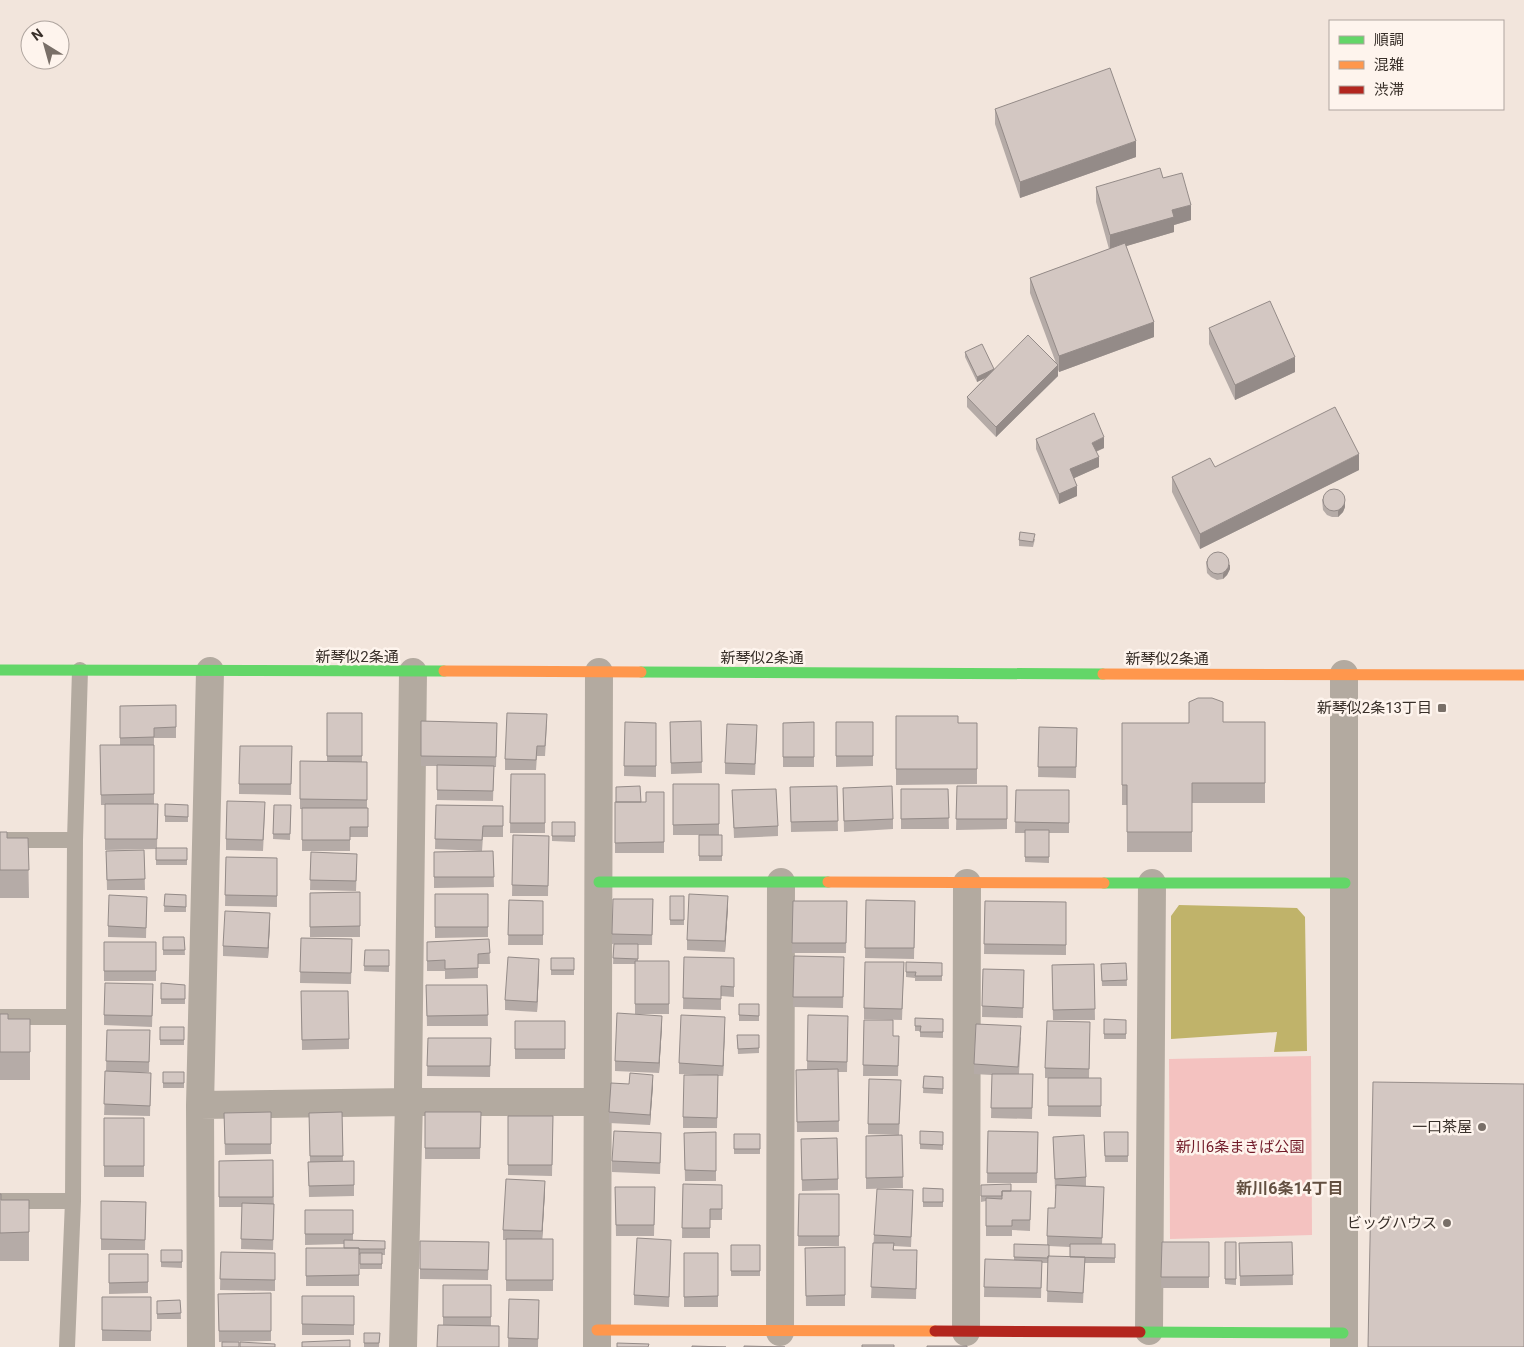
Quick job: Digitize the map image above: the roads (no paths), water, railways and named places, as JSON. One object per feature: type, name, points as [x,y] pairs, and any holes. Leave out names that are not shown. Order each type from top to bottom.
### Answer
[{"type":"street","name":"新琴似2条通","points":[[0,670],[1524,675]]},
{"type":"street","points":[[201,1347],[200,1105],[210,671]]},
{"type":"street","points":[[403,1347],[409,1102],[413,672]]},
{"type":"street","points":[[599,672],[597,1339],[780,1332],[1149,1331],[1343,1340],[1344,674]]},
{"type":"street","points":[[599,882],[1345,883]]},
{"type":"street","points":[[780,1332],[781,882]]},
{"type":"street","points":[[966,1332],[967,883]]},
{"type":"street","points":[[1149,1331],[1152,883]]},
{"type":"street","points":[[200,1105],[598,1102]]},
{"type":"lane","points":[[67,1347],[73,1201],[75,840],[80,670]]},
{"type":"lane","points":[[0,840],[75,840]]},
{"type":"lane","points":[[0,1017],[74,1017]]},
{"type":"lane","points":[[0,1200],[73,1201]]},
{"type":"place","name":"新琴似2条13丁目","points":[[1442,708]]},
{"type":"place","name":"一口茶屋","points":[[1482,1127]]},
{"type":"place","name":"ビッグハウス","points":[[1447,1223]]},
{"type":"district","name":"新川6条14丁目","points":[[1290,1188]]},
{"type":"park label","name":"新川6条まきば公園","points":[[1240,1147]]}]
